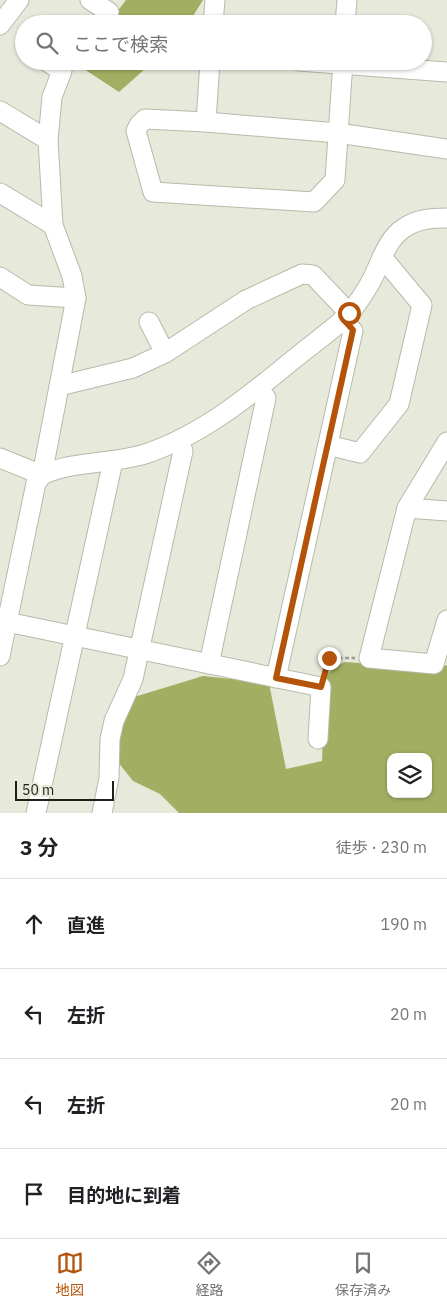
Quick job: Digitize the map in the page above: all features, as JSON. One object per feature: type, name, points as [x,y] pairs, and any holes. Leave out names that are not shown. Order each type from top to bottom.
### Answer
[{"type":"street","points":[[0,25],[19,0]]},
{"type":"street","points":[[90,0],[109,12],[107,15]]},
{"type":"street","points":[[214,15],[215,0]]},
{"type":"street","points":[[346,15],[347,0]]},
{"type":"street","points":[[0,656],[36,484],[42,475],[76,298],[72,276],[54,225],[48,140],[49,117],[58,70]]},
{"type":"street","points":[[206,122],[209,70]]},
{"type":"street","points":[[342,70],[338,132],[335,180],[314,202],[153,192],[136,131],[145,119],[338,132],[447,148]]},
{"type":"street","points":[[424,70],[447,72]]},
{"type":"street","points":[[0,111],[48,140]]},
{"type":"street","points":[[0,193],[54,225]]},
{"type":"street","points":[[0,458],[42,475],[54,469],[113,461],[144,454],[179,441],[210,424],[258,389],[346,316],[369,285],[390,243],[402,229],[414,222],[432,218],[447,218]]},
{"type":"street","points":[[328,445],[360,453],[399,404],[422,305],[382,257]]},
{"type":"street","points":[[59,386],[133,368],[165,353],[246,300],[302,274],[313,275],[346,316],[353,330],[276,678]]},
{"type":"street","points":[[0,277],[28,295],[76,298]]},
{"type":"street","points":[[149,322],[165,353]]},
{"type":"street","points":[[209,664],[266,398],[258,389]]},
{"type":"street","points":[[102,813],[109,778],[110,739],[114,721],[133,679],[140,650],[183,451],[179,441]]},
{"type":"street","points":[[447,442],[407,508],[369,658],[434,664],[447,620]]},
{"type":"street","points":[[36,813],[113,461]]},
{"type":"street","points":[[407,508],[447,511]]},
{"type":"street","points":[[7,622],[321,687],[318,739]]},
{"type":"path","points":[[321,687],[329,658],[369,658]]},
{"type":"green space","points":[[126,0],[203,0],[194,15],[115,15]]},
{"type":"green space","points":[[86,70],[144,70],[119,92]]},
{"type":"green space","points":[[344,662],[439,668],[447,665],[447,813],[179,813],[160,794],[133,781],[114,757],[119,716],[134,697],[203,676],[269,683],[286,769],[322,761],[325,675]]},
{"type":"route","points":[[329,658],[321,687],[276,678],[353,330],[343,319],[349,313]]}]
